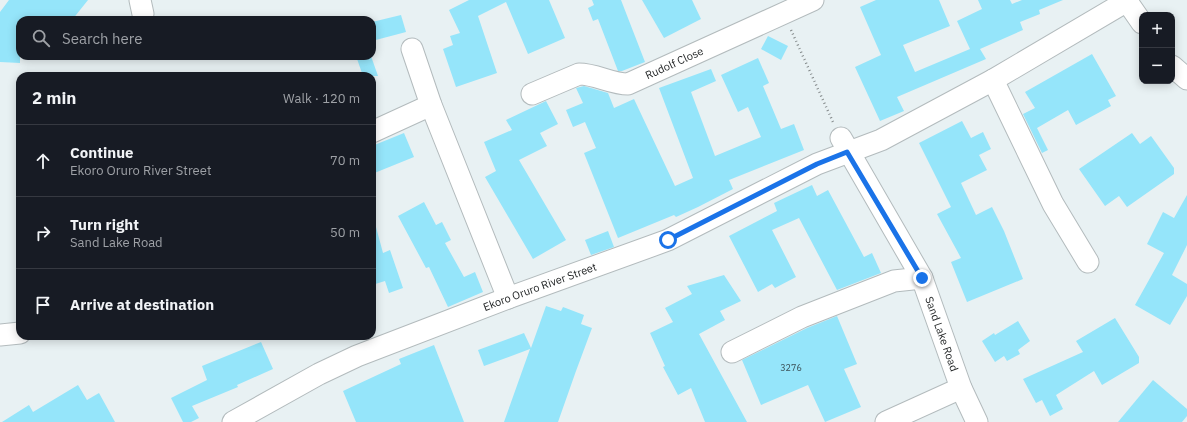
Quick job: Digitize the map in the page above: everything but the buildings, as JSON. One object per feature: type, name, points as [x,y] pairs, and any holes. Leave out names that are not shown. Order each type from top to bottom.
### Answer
[{"type":"street","name":"Rudolf Close","points":[[532,94],[579,74],[588,74],[618,84],[628,84],[813,0]]},
{"type":"street","points":[[1126,0],[1139,20]]},
{"type":"street","name":"Ekoro Oruro River Street","points":[[233,422],[319,374],[357,356],[508,298],[668,240],[810,167],[844,146],[881,140],[993,80],[1126,0]]},
{"type":"street","points":[[412,49],[431,106],[508,298]]},
{"type":"street","points":[[1175,69],[1187,79]]},
{"type":"street","points":[[993,80],[1053,204],[1088,262]]},
{"type":"street","points":[[376,130],[431,106]]},
{"type":"street","name":"Sand Lake Road","points":[[844,146],[922,278],[961,388],[977,422]]},
{"type":"street","points":[[732,352],[809,314],[894,281],[922,278]]},
{"type":"street","points":[[0,335],[16,333]]},
{"type":"street","points":[[886,422],[961,388]]},
{"type":"path","points":[[784,13],[844,146]]},
{"type":"route","points":[[668,240],[817,164],[847,152],[922,278]]}]
